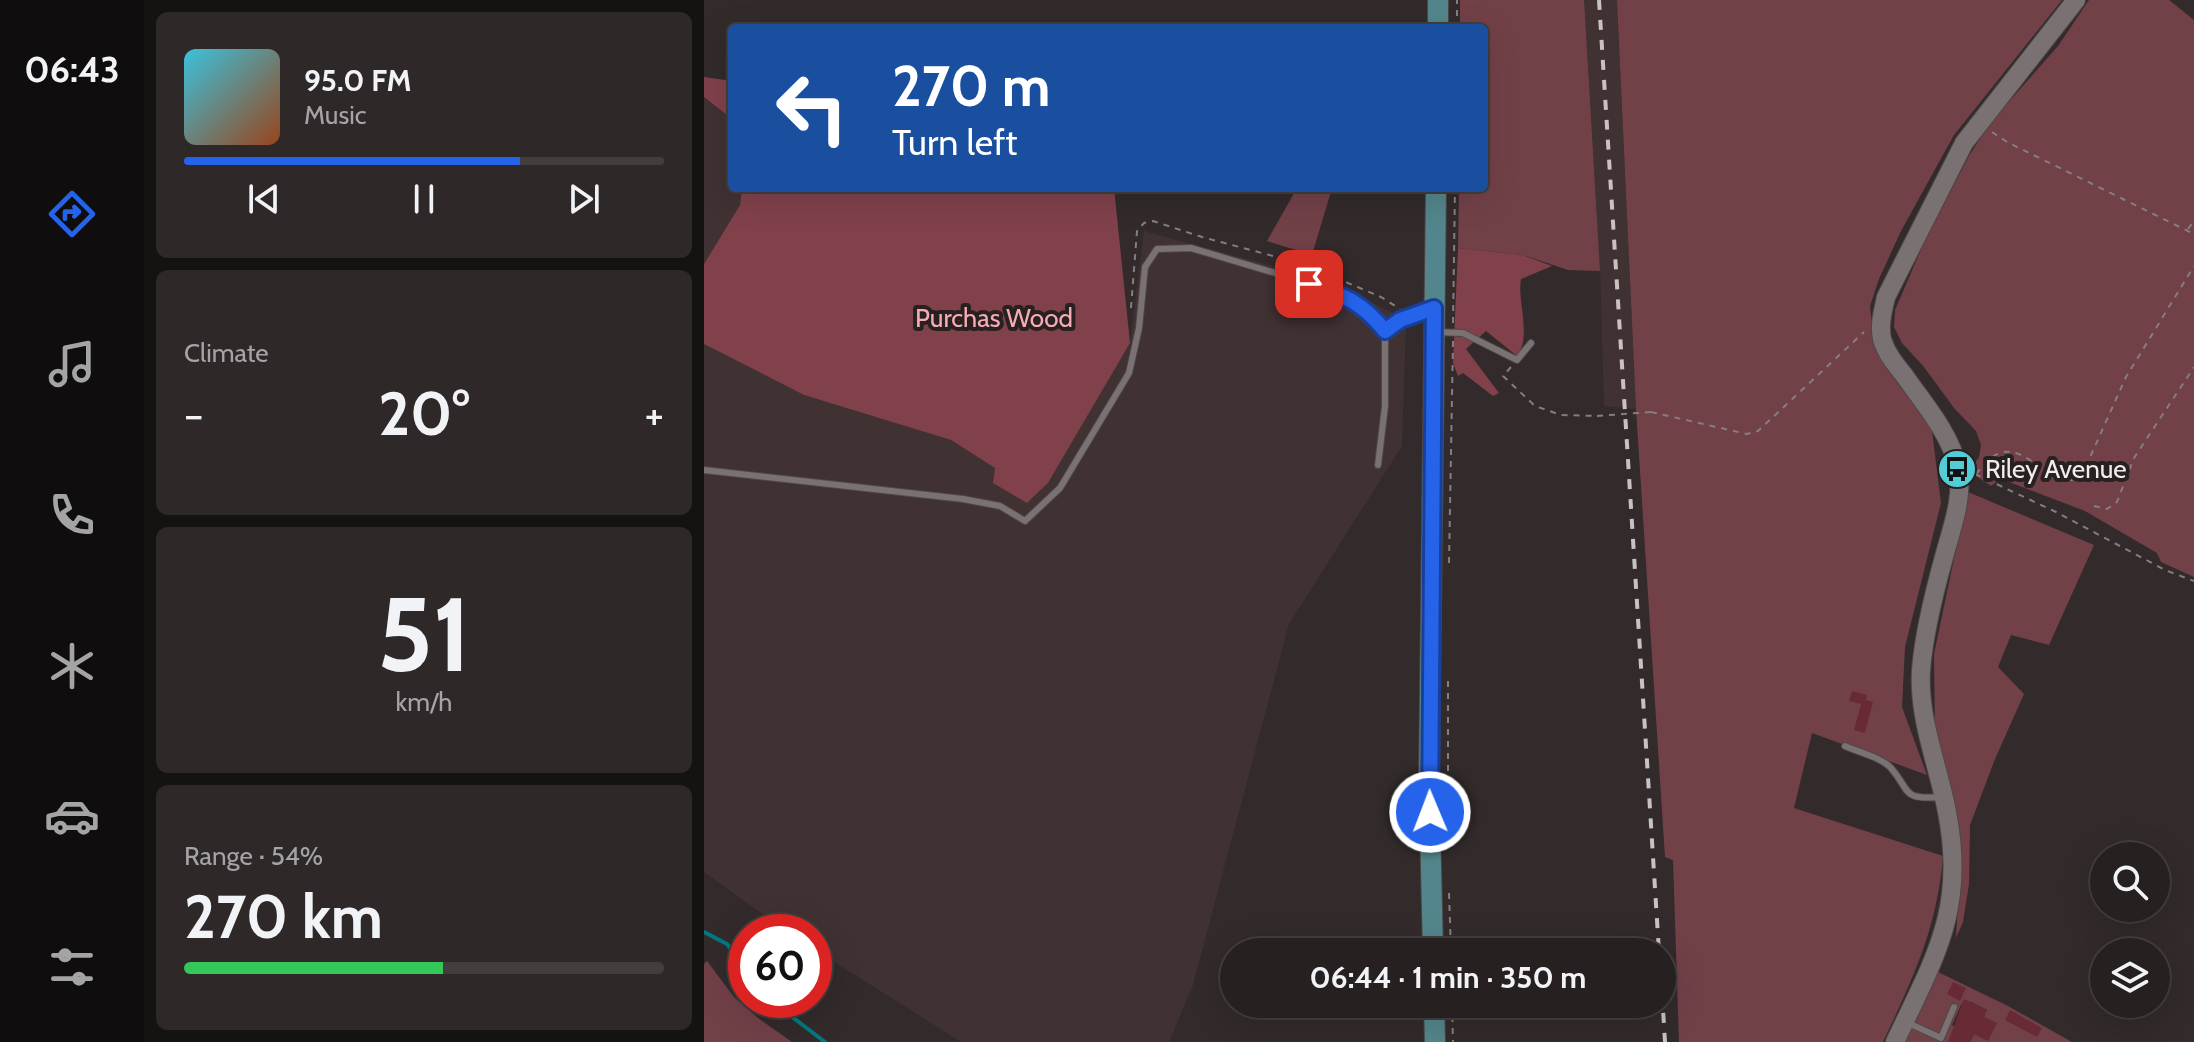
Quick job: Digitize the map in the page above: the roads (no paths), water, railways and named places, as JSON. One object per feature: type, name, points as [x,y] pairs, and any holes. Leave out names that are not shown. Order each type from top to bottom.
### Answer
[{"type":"main road","points":[[1438,0],[1438,24]]},
{"type":"main road","points":[[1895,1042],[1930,969],[1950,910],[1953,862],[1943,797],[1926,729],[1921,668],[1955,511],[1967,473],[1938,423],[1889,356],[1883,342],[1881,319],[1886,297],[1964,143],[2076,0]]},
{"type":"main road","points":[[1433,938],[1429,768],[1443,333],[1434,308],[1436,192]]},
{"type":"main road","points":[[1434,1018],[1435,1042]]},
{"type":"lane","points":[[704,470],[963,499],[1000,506],[1025,521],[1060,488],[1129,373],[1139,328],[1145,267],[1157,249],[1191,248],[1339,292],[1369,311],[1385,331],[1385,406],[1378,465]]},
{"type":"lane","points":[[1385,331],[1400,320],[1434,308]]},
{"type":"lane","points":[[1443,333],[1463,333],[1517,360],[1531,343]]},
{"type":"lane","points":[[1845,746],[1890,767],[1901,786],[1912,796],[1943,797]]},
{"type":"lane","points":[[1905,1022],[1941,1038],[1954,1007]]},
{"type":"waterway","points":[[704,932],[728,945]]},
{"type":"waterway","points":[[794,1018],[825,1042]]},
{"type":"railway","points":[[1599,0],[1658,938]]},
{"type":"railway","points":[[1664,1018],[1665,1042]]},
{"type":"place","name":"Riley Avenue","points":[[1957,469]]},
{"type":"park label","name":"Purchas Wood","points":[[994,318]]}]
